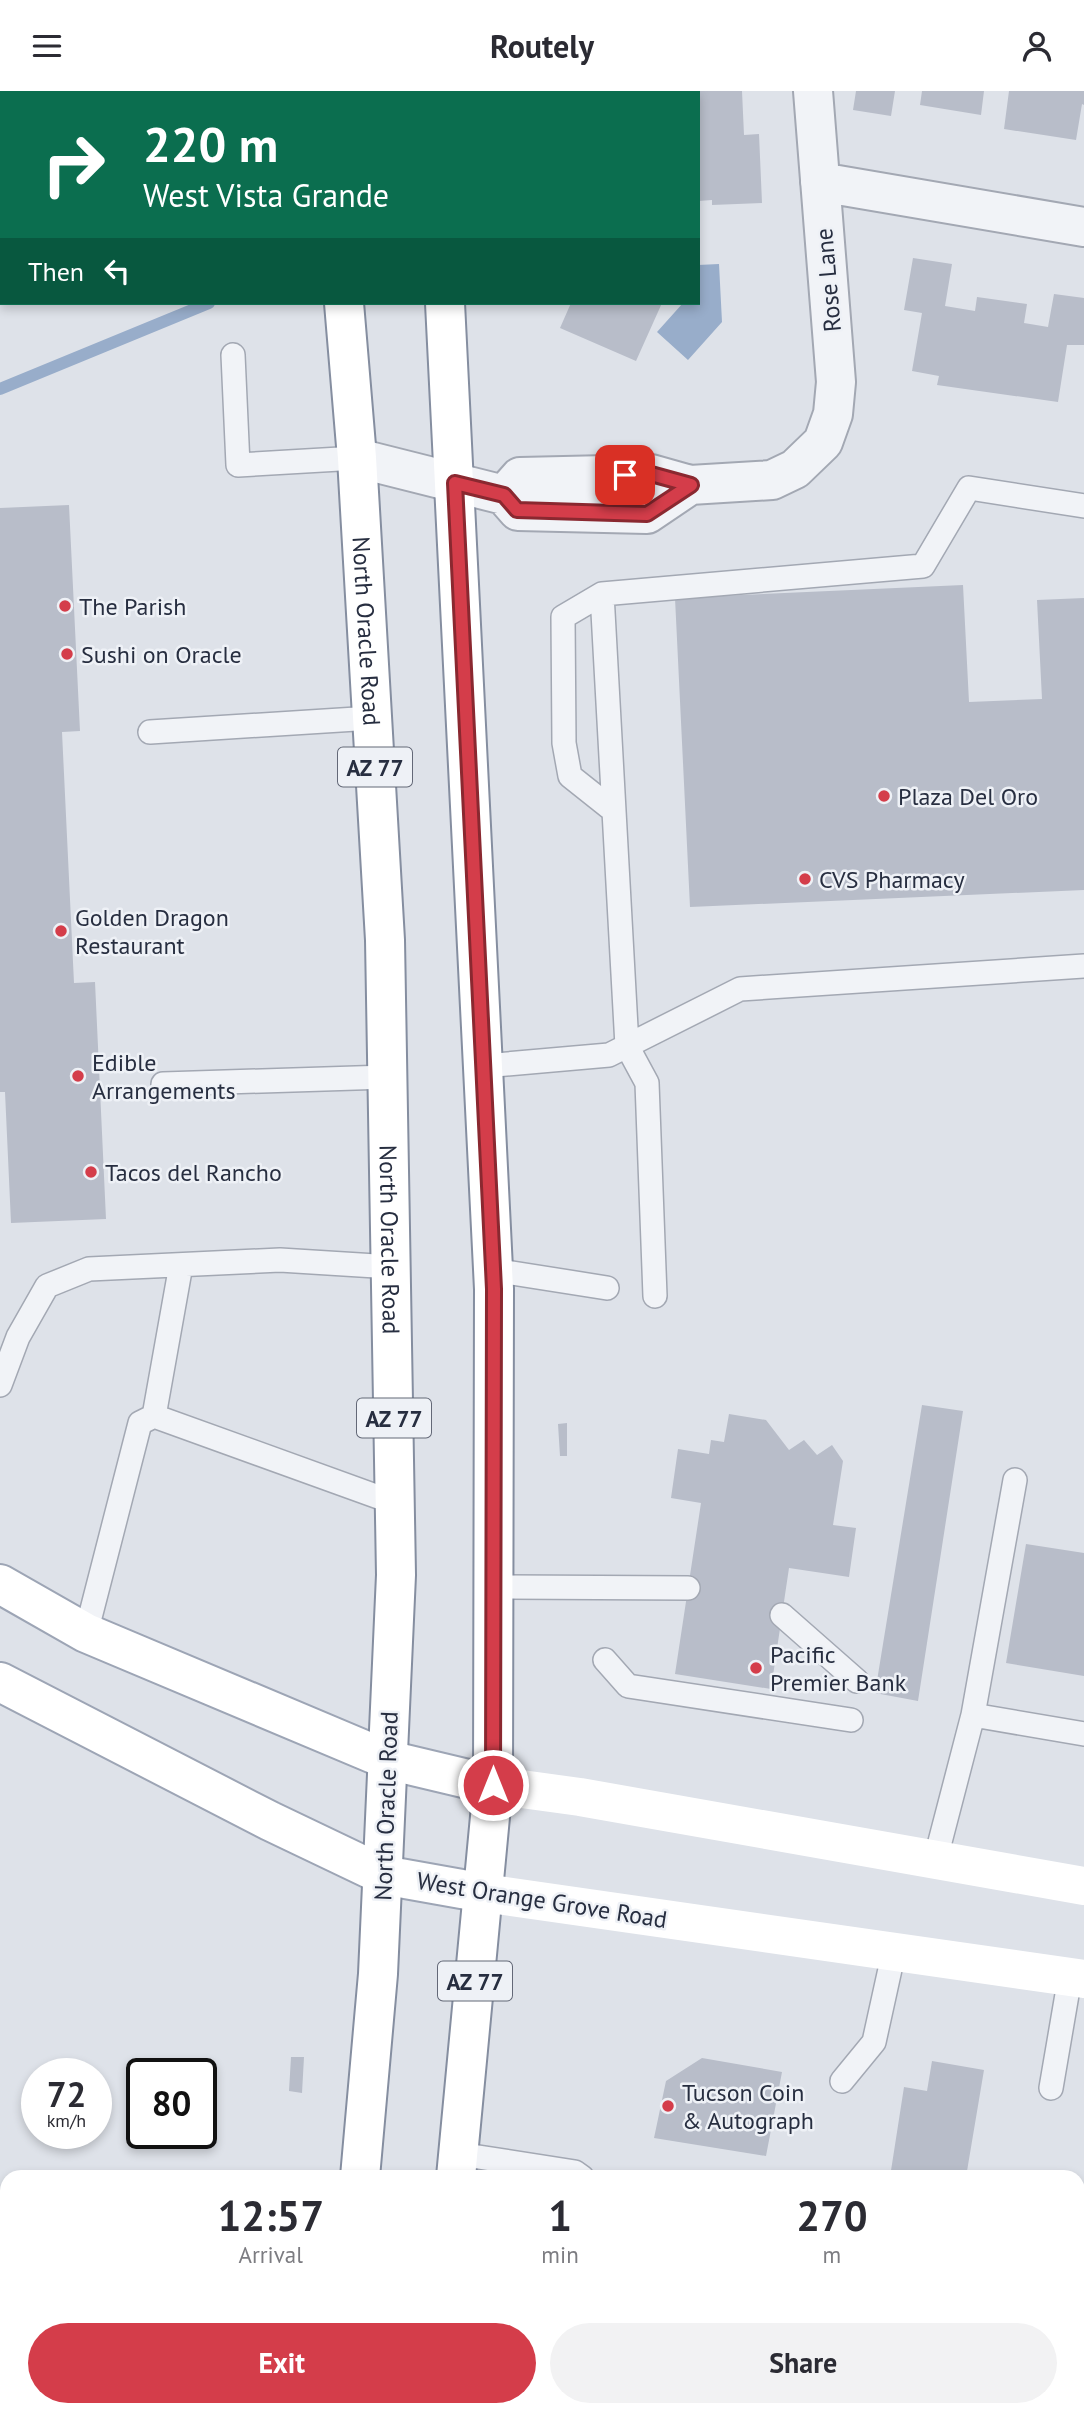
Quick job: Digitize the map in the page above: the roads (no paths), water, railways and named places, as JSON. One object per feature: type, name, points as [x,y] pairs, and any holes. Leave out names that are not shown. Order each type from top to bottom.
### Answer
[{"type":"main road","name":"North Oracle Road","points":[[344,305],[357,458],[385,940],[396,1575],[378,1974],[361,2170]]},
{"type":"main road","name":"AZ 77","points":[[445,305],[494,1270],[493,1785],[458,2165]]},
{"type":"main road","points":[[0,1584],[86,1633],[388,1760],[493,1785],[580,1797],[1084,1886]]},
{"type":"main road","name":"West Orange Grove Road","points":[[0,1682],[270,1821],[383,1875],[484,1893],[1077,1977]]},
{"type":"street","name":"Rose Lane","points":[[455,483],[504,495],[517,510],[647,514],[691,485],[772,480],[795,469],[823,442],[833,414],[836,382],[813,91]]},
{"type":"street","points":[[820,182],[1084,226]]},
{"type":"street","points":[[357,458],[455,483]]},
{"type":"lane","points":[[233,355],[238,465],[357,458]]},
{"type":"lane","points":[[614,811],[570,776],[564,743],[563,617],[602,594],[923,566],[969,488],[1084,506]]},
{"type":"lane","points":[[602,594],[627,1046],[647,1083],[655,1296]]},
{"type":"lane","points":[[150,732],[372,718]]},
{"type":"lane","points":[[484,1066],[609,1055],[740,989],[1084,966]]},
{"type":"lane","points":[[163,1084],[387,1077]]},
{"type":"lane","points":[[0,1385],[19,1337],[47,1286],[89,1269],[280,1260],[392,1267]]},
{"type":"lane","points":[[154,1416],[181,1265]]},
{"type":"lane","points":[[494,1270],[607,1289]]},
{"type":"lane","points":[[86,1633],[140,1423],[154,1416],[395,1503]]},
{"type":"lane","points":[[935,1861],[973,1715],[1015,1480]]},
{"type":"lane","points":[[493,1587],[688,1588]]},
{"type":"lane","points":[[782,1615],[858,1681]]},
{"type":"lane","points":[[605,1660],[628,1686],[851,1720]]},
{"type":"lane","points":[[973,1715],[1084,1734]]},
{"type":"lane","points":[[842,2081],[874,2042],[894,1951]]},
{"type":"lane","points":[[1051,2088],[1077,1977]]},
{"type":"lane","points":[[458,2165],[542,2170]]},
{"type":"water","points":[[719,264],[722,322],[688,360],[657,332],[681,305],[700,305],[700,265]]},
{"type":"waterway","points":[[0,389],[204,305]]},
{"type":"place","name":"The Parish","points":[[65,606]]},
{"type":"place","name":"Sushi on Oracle","points":[[67,654]]},
{"type":"place","name":"Plaza Del Oro","points":[[884,796]]},
{"type":"place","name":"CVS Pharmacy","points":[[805,879]]},
{"type":"place","name":"Golden Dragon Restaurant","points":[[61,931]]},
{"type":"place","name":"Edible Arrangements","points":[[78,1076]]},
{"type":"place","name":"Tacos del Rancho","points":[[91,1172]]},
{"type":"place","name":"Pacific Premier Bank","points":[[756,1668]]},
{"type":"place","name":"Tucson Coin & Autograph","points":[[668,2106]]}]
